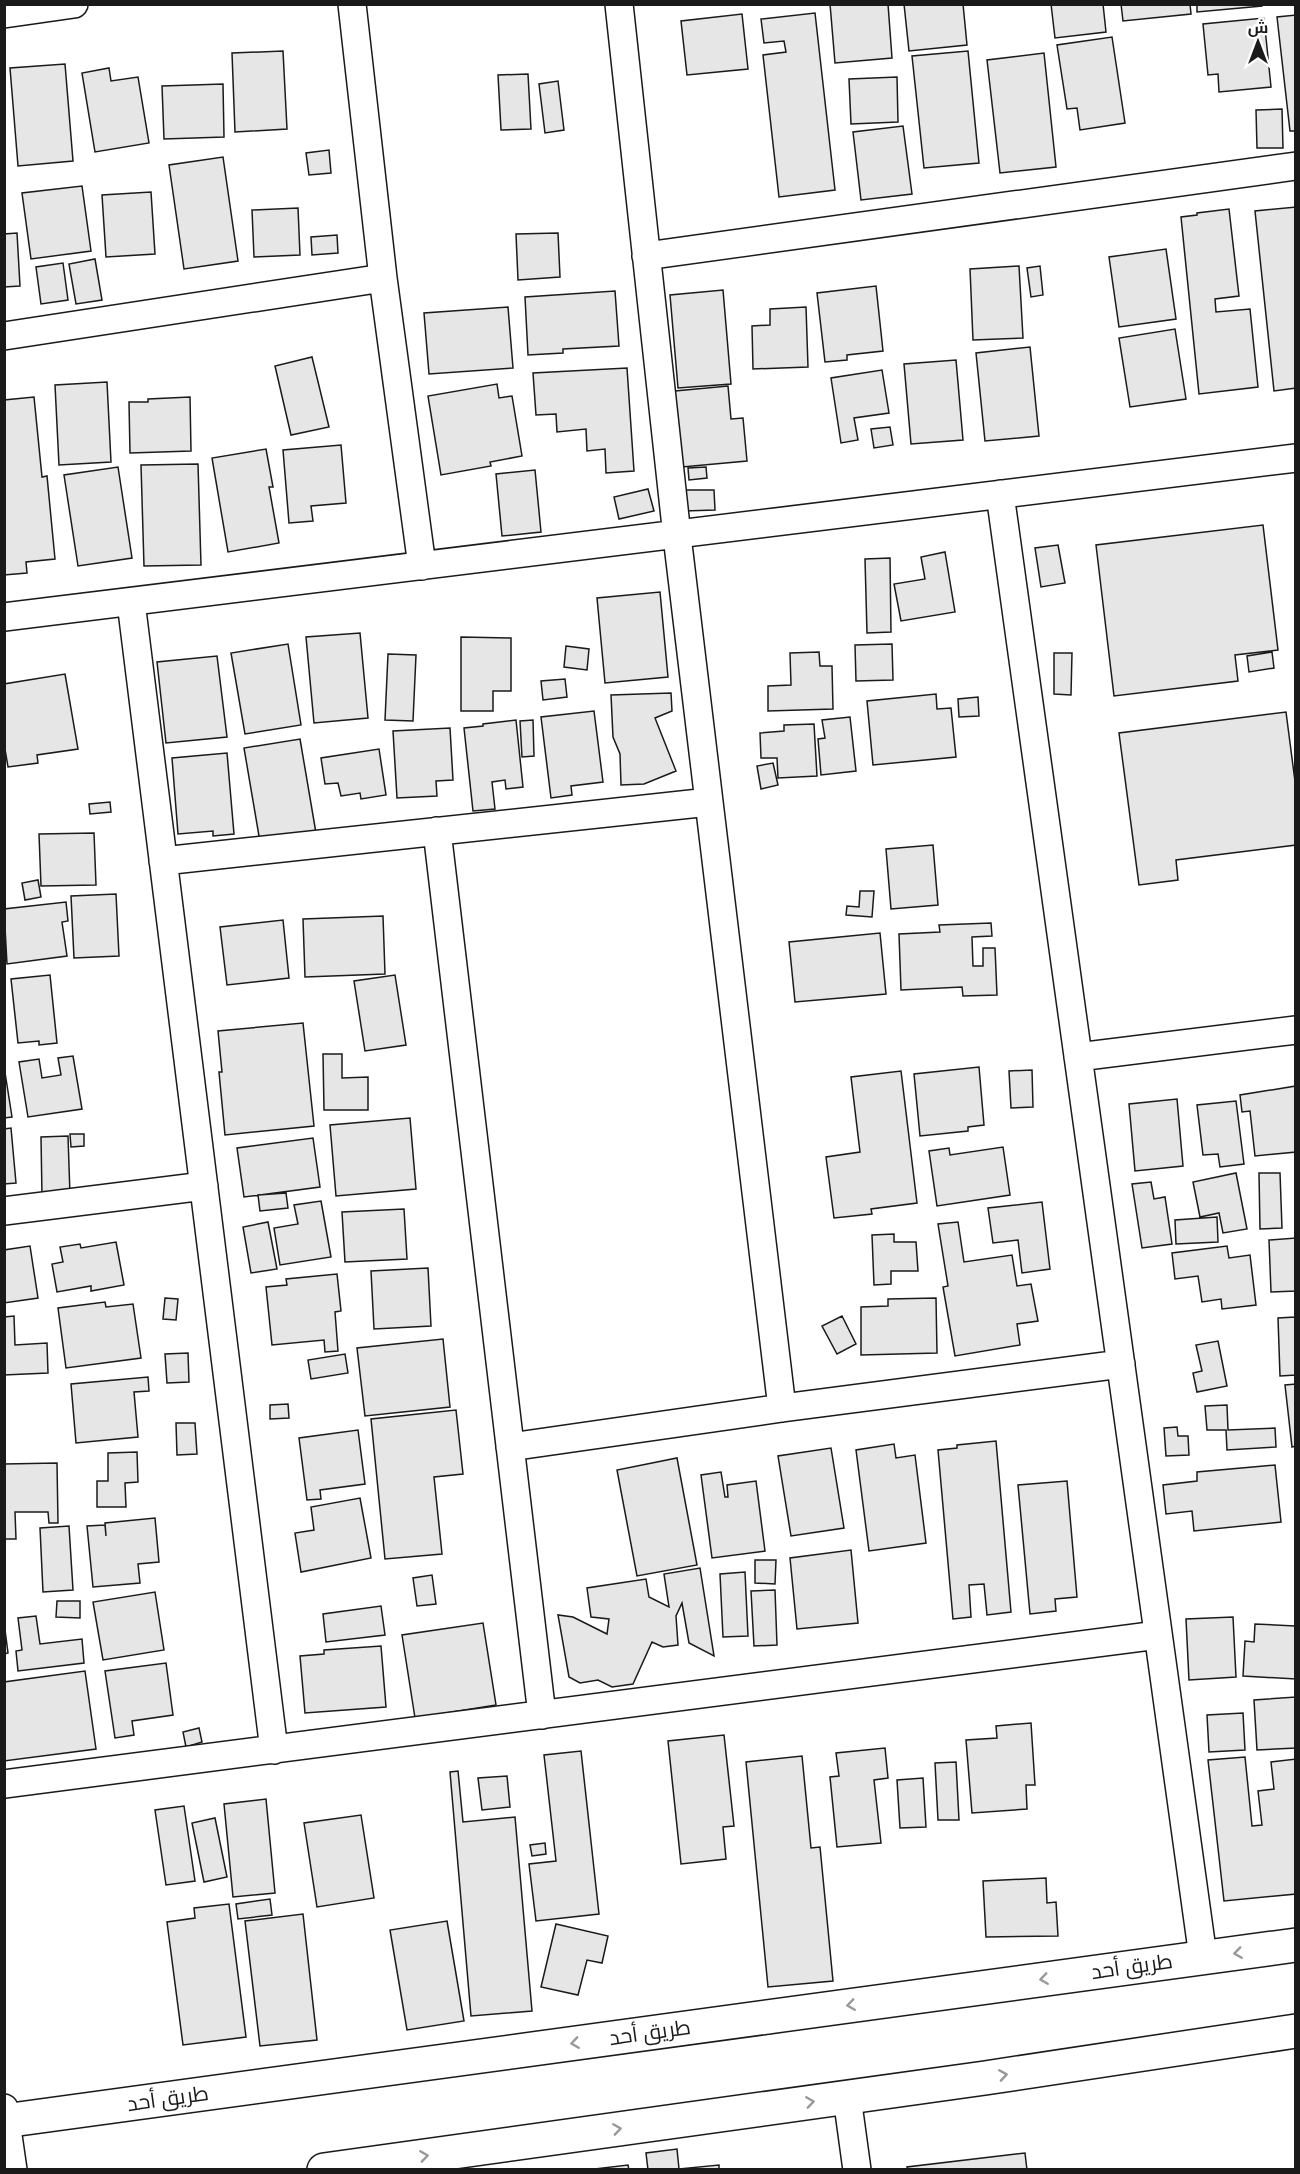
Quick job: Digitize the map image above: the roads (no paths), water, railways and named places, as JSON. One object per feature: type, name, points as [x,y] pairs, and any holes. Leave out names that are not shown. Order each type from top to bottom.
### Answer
[{"type":"main road","name":"طريق أحد","points":[[5,2117],[1296,1945]]},
{"type":"main road","points":[[324,2169],[847,2097],[1296,2031]]},
{"type":"street","points":[[4,14],[74,4]]},
{"type":"street","points":[[352,4],[383,278],[422,566]]},
{"type":"street","points":[[619,4],[677,536],[782,1408]]},
{"type":"street","points":[[646,256],[1296,166]]},
{"type":"street","points":[[4,336],[383,278]]},
{"type":"street","points":[[4,617],[677,536],[1296,458]]},
{"type":"street","points":[[1000,494],[1203,1957]]},
{"type":"street","points":[[131,602],[274,1750]]},
{"type":"street","points":[[163,861],[709,802]]},
{"type":"street","points":[[438,831],[542,1715]]},
{"type":"street","points":[[1078,1057],[1296,1030]]},
{"type":"street","points":[[4,1212],[204,1186]]},
{"type":"street","points":[[510,1447],[782,1408],[1121,1364]]},
{"type":"street","points":[[4,1784],[1158,1635]]},
{"type":"street","points":[[847,2097],[857,2169]]},
{"type":"street","points":[[5,2117],[13,2169]]}]
